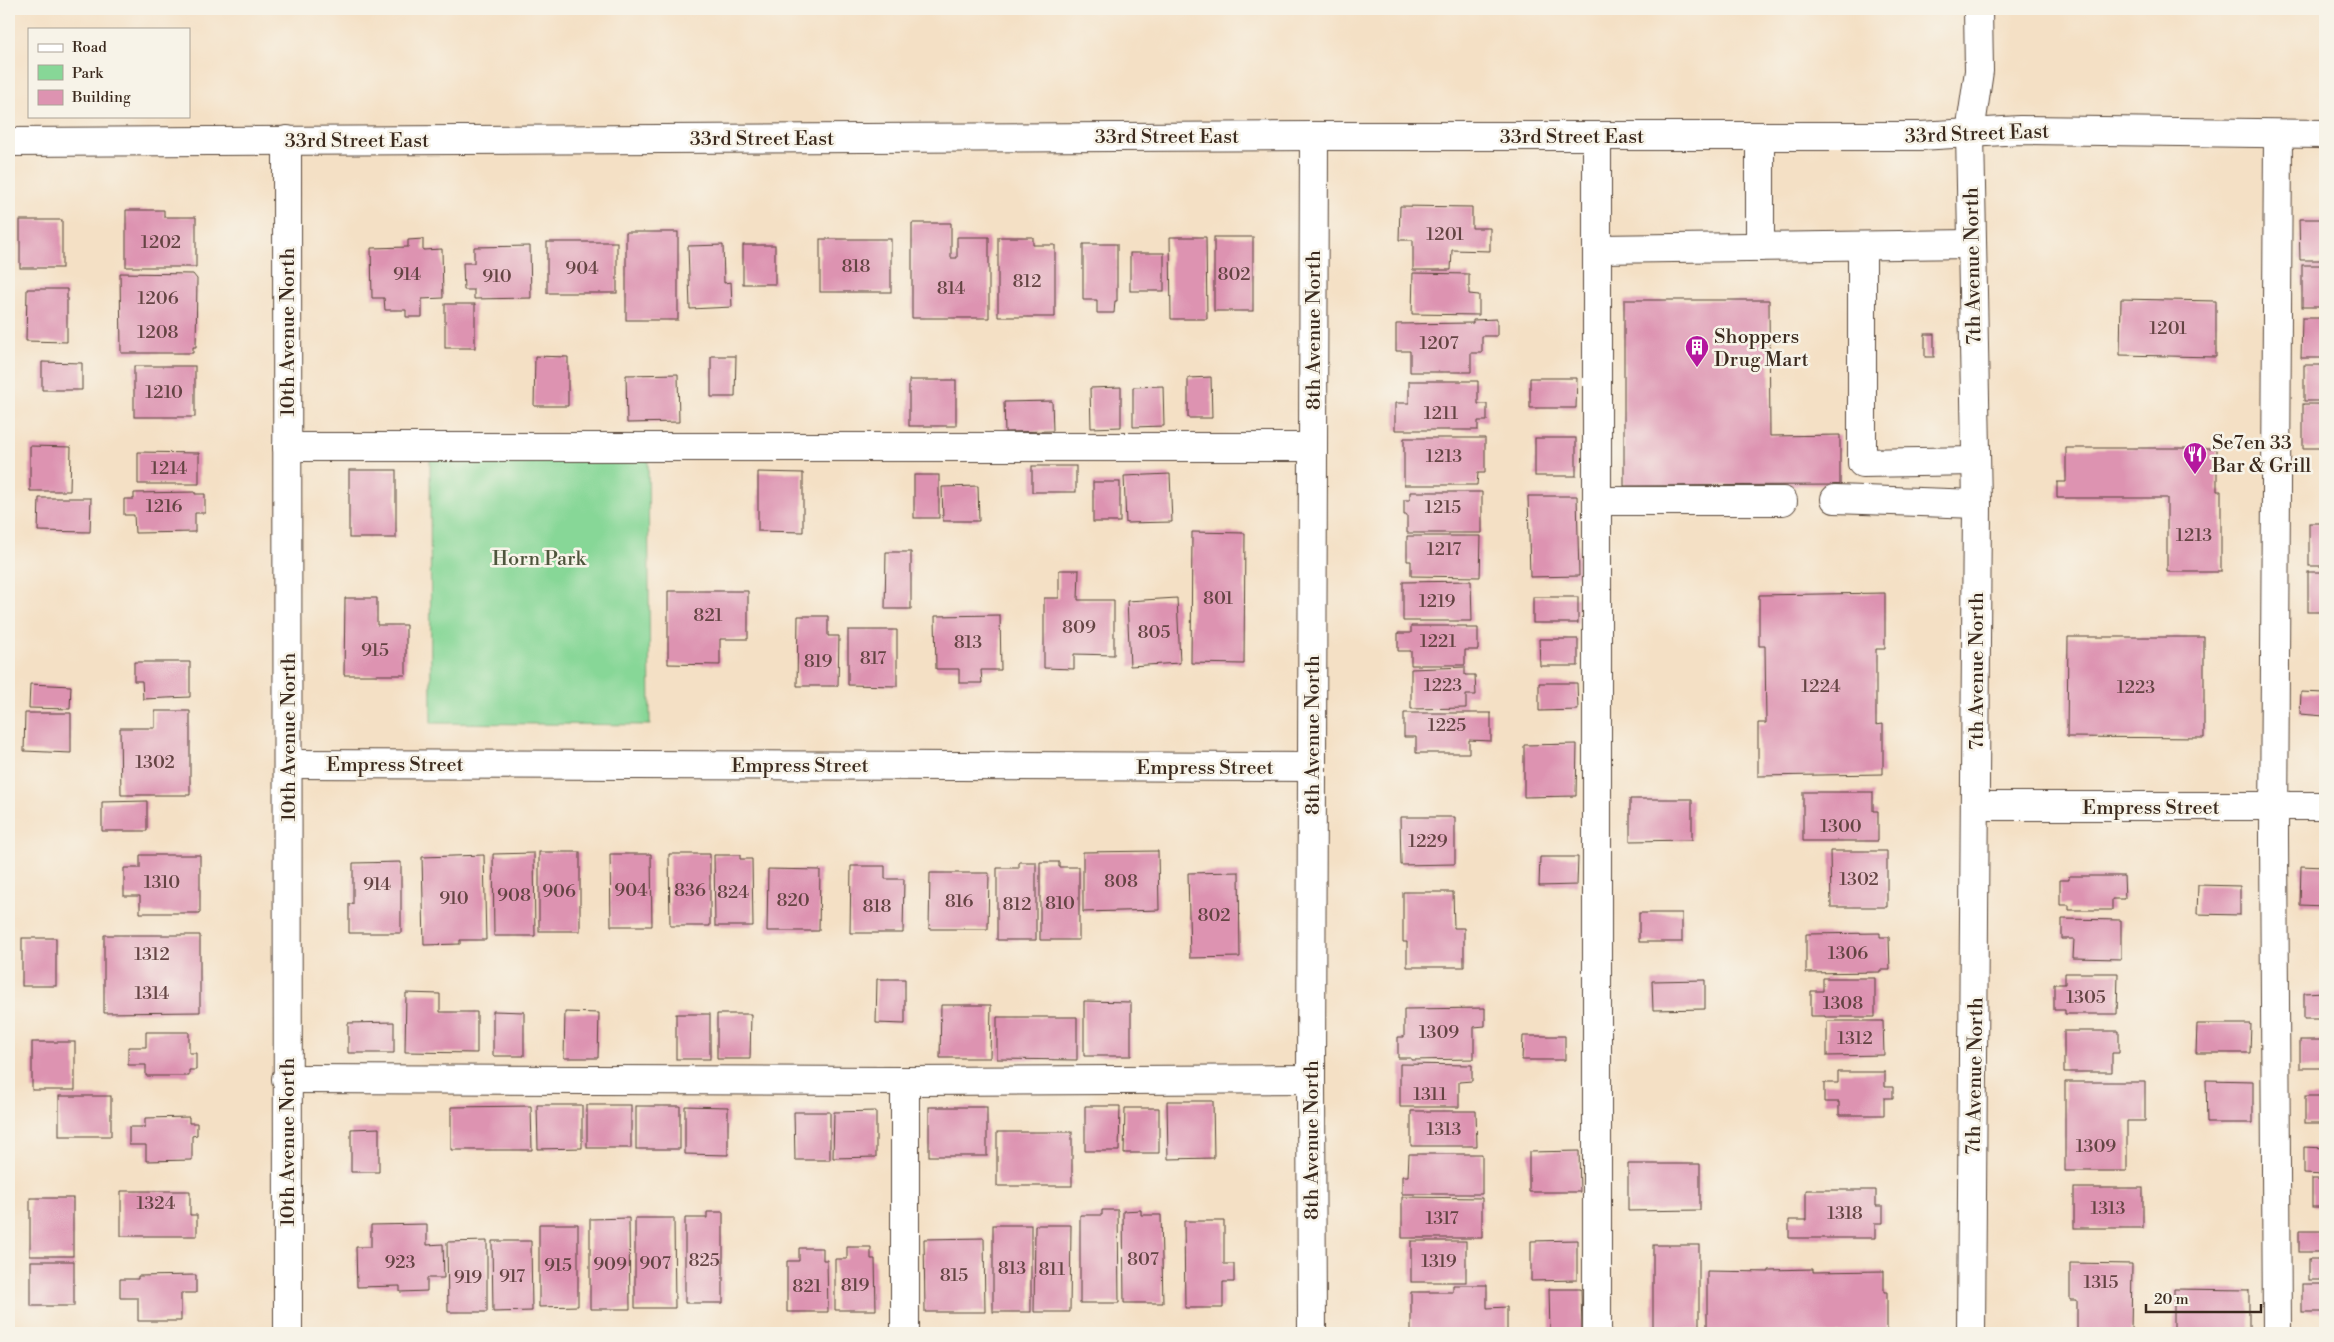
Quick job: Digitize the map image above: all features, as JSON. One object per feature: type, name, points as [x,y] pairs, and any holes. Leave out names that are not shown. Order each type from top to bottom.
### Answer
[{"type":"street","name":"7th Avenue North","points":[[1971,1333],[1977,504],[1970,133],[1978,71],[1978,9]]},
{"type":"street","name":"33rd Street East","points":[[9,142],[1314,136],[1920,136],[2020,130],[2325,134]]},
{"type":"street","points":[[2277,1333],[2275,806],[2278,134]]},
{"type":"street","name":"8th Avenue North","points":[[1312,1333],[1310,1079],[1314,136]]},
{"type":"street","points":[[1597,136],[1599,501],[1597,1333]]},
{"type":"street","points":[[1760,136],[1760,247]]},
{"type":"street","name":"10th Avenue North","points":[[286,140],[288,764],[286,1079],[288,1333]]},
{"type":"street","points":[[1598,249],[1972,244]]},
{"type":"street","points":[[1862,246],[1862,463],[1976,461]]},
{"type":"street","points":[[287,447],[1312,446]]},
{"type":"street","points":[[1835,500],[1977,504]]},
{"type":"street","points":[[1599,501],[1783,501]]},
{"type":"street","name":"Empress Street","points":[[288,764],[1312,767]]},
{"type":"street","name":"Empress Street","points":[[1976,806],[2325,806]]},
{"type":"street","points":[[286,1079],[906,1081],[1310,1079]]},
{"type":"street","points":[[906,1081],[906,1333]]},
{"type":"green space","name":"Horn Park","points":[[430,448],[648,448],[650,725],[431,723]]},
{"type":"building","points":[[1400,206],[1472,207],[1472,228],[1490,228],[1490,251],[1452,250],[1451,270],[1413,270],[1413,240],[1399,240]]},
{"type":"building","points":[[126,210],[164,210],[164,217],[196,217],[196,267],[126,267]]},
{"type":"building","points":[[2299,219],[2325,219],[2325,260],[2300,260]]},
{"type":"building","points":[[20,220],[62,220],[62,268],[20,268]]},
{"type":"building","points":[[912,223],[951,223],[951,258],[957,258],[957,237],[989,237],[989,318],[912,318]]},
{"type":"building","points":[[626,232],[678,232],[678,320],[626,320]]},
{"type":"building","points":[[998,237],[1033,237],[1033,245],[1055,245],[1055,317],[998,317]]},
{"type":"building","points":[[1170,237],[1206,237],[1207,319],[1171,319]]},
{"type":"building","points":[[1214,237],[1253,237],[1253,311],[1214,311]]},
{"type":"building","points":[[423,239],[423,250],[442,249],[443,298],[422,299],[422,317],[406,317],[406,310],[385,310],[384,298],[372,298],[371,248],[408,247],[408,240]]},
{"type":"building","points":[[820,239],[891,239],[891,292],[820,292]]},
{"type":"building","points":[[547,242],[617,242],[617,293],[547,293]]},
{"type":"building","points":[[1083,244],[1117,244],[1117,301],[1115,301],[1114,313],[1097,313],[1097,300],[1083,300]]},
{"type":"building","points":[[723,245],[724,283],[731,282],[732,307],[690,309],[688,246]]},
{"type":"building","points":[[743,245],[775,245],[775,284],[743,284]]},
{"type":"building","points":[[530,246],[531,298],[474,299],[474,290],[464,290],[463,263],[474,263],[474,247]]},
{"type":"building","points":[[1130,253],[1164,253],[1164,291],[1130,291]]},
{"type":"building","points":[[2302,265],[2325,265],[2325,307],[2302,307]]},
{"type":"building","points":[[120,273],[193,274],[197,279],[196,347],[193,347],[193,353],[121,353]]},
{"type":"building","points":[[1413,273],[1469,274],[1469,294],[1479,295],[1479,315],[1412,314]]},
{"type":"building","points":[[27,289],[67,289],[67,342],[26,341]]},
{"type":"building","points":[[2121,299],[2216,301],[2216,357],[2120,355]]},
{"type":"building","name":"Shoppers Drug Mart","points":[[1624,300],[1769,300],[1770,436],[1840,435],[1840,485],[1624,486]]},
{"type":"building","points":[[445,304],[475,304],[475,348],[445,348]]},
{"type":"building","points":[[2302,318],[2325,318],[2325,358],[2301,358]]},
{"type":"building","points":[[1497,319],[1497,336],[1482,336],[1482,353],[1471,353],[1471,372],[1410,372],[1410,351],[1396,351],[1396,324],[1473,323],[1473,320]]},
{"type":"building","points":[[1925,334],[1934,334],[1934,357],[1925,357]]},
{"type":"building","points":[[535,356],[568,357],[568,406],[534,406]]},
{"type":"building","points":[[711,356],[736,356],[735,397],[711,397]]},
{"type":"building","points":[[42,362],[82,363],[82,390],[42,390]]},
{"type":"building","points":[[2304,365],[2325,365],[2325,401],[2304,401]]},
{"type":"building","points":[[134,366],[195,366],[195,417],[134,417]]},
{"type":"building","points":[[678,374],[679,422],[627,423],[626,375]]},
{"type":"building","points":[[1211,377],[1212,418],[1188,418],[1188,378]]},
{"type":"building","points":[[1530,378],[1577,378],[1576,408],[1530,408]]},
{"type":"building","points":[[909,380],[956,380],[956,426],[909,426]]},
{"type":"building","points":[[1409,381],[1478,381],[1478,404],[1487,404],[1487,421],[1478,421],[1478,430],[1395,430],[1395,403],[1409,403]]},
{"type":"building","points":[[1163,386],[1164,426],[1133,427],[1133,387]]},
{"type":"building","points":[[1121,387],[1121,427],[1091,428],[1090,388]]},
{"type":"building","points":[[1052,401],[1053,431],[1005,432],[1004,402]]},
{"type":"building","points":[[2303,404],[2325,404],[2325,448],[2303,448]]},
{"type":"building","points":[[1404,438],[1485,438],[1485,473],[1478,473],[1477,485],[1404,485]]},
{"type":"building","points":[[1535,438],[1576,438],[1576,476],[1535,476]]},
{"type":"building","points":[[30,446],[71,447],[70,491],[30,491]]},
{"type":"building","points":[[2066,448],[2217,448],[2217,491],[2221,491],[2221,572],[2167,572],[2167,498],[2057,498],[2057,482],[2066,482]]},
{"type":"building","points":[[138,452],[199,453],[199,484],[138,484]]},
{"type":"building","points":[[1032,466],[1076,466],[1076,492],[1032,492]]},
{"type":"building","points":[[349,470],[396,470],[396,538],[349,538]]},
{"type":"building","points":[[758,472],[803,473],[803,532],[758,531]]},
{"type":"building","points":[[1170,474],[1172,522],[1126,523],[1124,476]]},
{"type":"building","points":[[914,475],[939,475],[939,518],[914,518]]},
{"type":"building","points":[[1093,482],[1120,482],[1120,522],[1093,522]]},
{"type":"building","points":[[978,486],[979,521],[943,521],[942,487]]},
{"type":"building","points":[[195,492],[195,494],[205,494],[205,513],[195,513],[195,532],[135,533],[134,515],[124,515],[124,499],[134,499],[134,493]]},
{"type":"building","points":[[1410,492],[1482,492],[1482,533],[1407,533],[1407,515],[1404,515],[1404,500],[1410,500]]},
{"type":"building","points":[[1528,496],[1577,496],[1579,576],[1530,577]]},
{"type":"building","points":[[39,498],[91,498],[90,532],[38,531]]},
{"type":"building","points":[[2309,523],[2325,523],[2325,566],[2309,566]]},
{"type":"building","points":[[1192,532],[1245,533],[1244,664],[1191,663]]},
{"type":"building","points":[[1407,536],[1481,536],[1480,577],[1411,576],[1411,561],[1407,561]]},
{"type":"building","points":[[886,552],[911,552],[911,609],[885,609]]},
{"type":"building","points":[[1059,570],[1079,570],[1078,600],[1114,600],[1114,655],[1074,654],[1074,669],[1044,668],[1044,598],[1059,598]]},
{"type":"building","points":[[2308,572],[2325,572],[2325,612],[2308,612]]},
{"type":"building","points":[[1471,581],[1472,621],[1403,621],[1403,582]]},
{"type":"building","points":[[668,591],[748,591],[748,639],[720,639],[720,665],[668,664]]},
{"type":"building","points":[[1885,593],[1885,649],[1876,649],[1876,725],[1883,724],[1883,774],[1758,776],[1758,723],[1766,723],[1765,646],[1759,646],[1759,595]]},
{"type":"building","points":[[1533,597],[1578,597],[1578,623],[1533,623]]},
{"type":"building","points":[[345,598],[377,598],[377,625],[406,625],[406,675],[344,675]]},
{"type":"building","points":[[1177,598],[1180,663],[1130,666],[1127,601]]},
{"type":"building","points":[[1000,615],[1001,670],[981,670],[982,683],[959,683],[959,669],[936,669],[935,616]]},
{"type":"building","points":[[798,616],[828,616],[828,636],[839,636],[838,686],[797,686]]},
{"type":"building","points":[[1411,626],[1466,626],[1466,628],[1478,628],[1478,650],[1465,650],[1465,665],[1411,665],[1411,651],[1398,651],[1398,633],[1411,633]]},
{"type":"building","points":[[848,630],[897,630],[897,686],[848,685]]},
{"type":"building","points":[[2068,637],[2204,637],[2204,738],[2067,737]]},
{"type":"building","points":[[1539,639],[1578,639],[1578,666],[1540,666]]},
{"type":"building","points":[[134,662],[190,662],[190,697],[143,699],[142,681],[134,681]]},
{"type":"building","points":[[1465,667],[1465,675],[1475,675],[1476,695],[1466,695],[1466,708],[1411,709],[1411,669]]},
{"type":"building","points":[[1539,683],[1577,683],[1578,710],[1539,711]]},
{"type":"building","points":[[30,684],[71,686],[70,709],[29,708]]},
{"type":"building","points":[[2301,692],[2325,693],[2324,716],[2300,714]]},
{"type":"building","points":[[155,711],[190,711],[190,795],[121,795],[120,728],[155,728]]},
{"type":"building","points":[[25,713],[71,713],[71,753],[24,751]]},
{"type":"building","points":[[1404,713],[1491,713],[1491,741],[1469,740],[1469,753],[1416,753],[1416,737],[1404,737]]},
{"type":"building","points":[[1577,744],[1576,796],[1524,797],[1524,745]]},
{"type":"building","points":[[1803,792],[1873,792],[1873,811],[1878,811],[1878,841],[1803,841]]},
{"type":"building","points":[[1630,799],[1692,799],[1692,840],[1630,841]]},
{"type":"building","points":[[147,801],[147,831],[102,831],[102,802]]},
{"type":"building","points":[[1400,817],[1455,817],[1455,864],[1401,865]]},
{"type":"building","points":[[1158,851],[1159,910],[1083,912],[1083,852]]},
{"type":"building","points":[[1830,851],[1887,851],[1887,907],[1831,907]]},
{"type":"building","points":[[539,852],[580,852],[580,931],[539,931]]},
{"type":"building","points":[[534,853],[535,936],[494,936],[493,854]]},
{"type":"building","points":[[610,854],[651,854],[652,926],[611,926]]},
{"type":"building","points":[[669,854],[710,854],[710,926],[670,926]]},
{"type":"building","points":[[140,855],[200,855],[200,913],[140,913],[140,896],[124,896],[124,868],[140,868]]},
{"type":"building","points":[[484,855],[486,940],[460,940],[460,944],[424,945],[422,857]]},
{"type":"building","points":[[714,855],[740,855],[740,859],[752,859],[753,926],[715,926]]},
{"type":"building","points":[[1540,857],[1578,857],[1577,885],[1539,886]]},
{"type":"building","points":[[401,862],[401,933],[349,933],[349,904],[353,904],[353,863]]},
{"type":"building","points":[[1019,862],[1036,862],[1036,940],[997,940],[997,868],[1019,868]]},
{"type":"building","points":[[1040,862],[1059,862],[1059,867],[1079,867],[1079,940],[1040,940]]},
{"type":"building","points":[[851,866],[885,866],[885,879],[904,879],[903,933],[850,933]]},
{"type":"building","points":[[2301,866],[2325,867],[2325,906],[2300,905]]},
{"type":"building","points":[[768,869],[820,870],[819,931],[767,931]]},
{"type":"building","points":[[1239,872],[1240,957],[1190,958],[1188,873]]},
{"type":"building","points":[[930,873],[989,873],[988,929],[929,929]]},
{"type":"building","points":[[2069,876],[2124,876],[2125,899],[2112,899],[2112,910],[2069,910],[2069,905],[2060,905],[2060,880],[2069,880]]},
{"type":"building","points":[[2198,885],[2240,886],[2240,915],[2197,914]]},
{"type":"building","points":[[1403,892],[1453,892],[1454,928],[1464,928],[1464,967],[1407,967],[1407,942],[1403,942]]},
{"type":"building","points":[[1639,913],[1682,913],[1682,942],[1639,942]]},
{"type":"building","points":[[2062,919],[2121,920],[2121,959],[2073,958],[2074,939],[2062,939]]},
{"type":"building","points":[[1880,933],[1880,937],[1889,937],[1890,970],[1880,970],[1880,972],[1806,973],[1806,934]]},
{"type":"building","points":[[104,935],[200,935],[200,1012],[104,1013]]},
{"type":"building","points":[[22,938],[56,938],[56,986],[22,986]]},
{"type":"building","points":[[2065,973],[2118,973],[2117,1014],[2065,1014],[2065,1010],[2054,1010],[2054,984],[2065,984]]},
{"type":"building","points":[[1823,978],[1875,978],[1875,1017],[1811,1016],[1811,991],[1823,991]]},
{"type":"building","points":[[877,979],[905,979],[905,1024],[876,1023]]},
{"type":"building","points":[[1705,980],[1705,1009],[1653,1010],[1652,981]]},
{"type":"building","points":[[2325,992],[2325,1019],[2304,1019],[2304,993]]},
{"type":"building","points":[[406,993],[440,994],[440,1012],[477,1012],[477,1053],[405,1052]]},
{"type":"building","points":[[1084,1001],[1131,1002],[1131,1056],[1084,1056]]},
{"type":"building","points":[[941,1005],[991,1005],[990,1058],[940,1058]]},
{"type":"building","points":[[1485,1008],[1485,1026],[1474,1027],[1474,1059],[1411,1060],[1411,1058],[1398,1058],[1398,1037],[1404,1037],[1404,1009]]},
{"type":"building","points":[[493,1011],[524,1012],[524,1056],[493,1056]]},
{"type":"building","points":[[565,1012],[599,1013],[598,1058],[564,1058]]},
{"type":"building","points":[[676,1014],[710,1014],[710,1059],[676,1059]]},
{"type":"building","points":[[717,1014],[751,1014],[750,1059],[717,1059]]},
{"type":"building","points":[[997,1017],[1077,1017],[1077,1060],[997,1059]]},
{"type":"building","points":[[1827,1021],[1883,1021],[1884,1055],[1827,1056]]},
{"type":"building","points":[[394,1022],[394,1053],[348,1053],[348,1023]]},
{"type":"building","points":[[2197,1024],[2251,1024],[2250,1053],[2196,1053]]},
{"type":"building","points":[[2064,1031],[2119,1031],[2119,1053],[2112,1053],[2112,1072],[2064,1072]]},
{"type":"building","points":[[146,1032],[189,1032],[189,1053],[196,1053],[196,1070],[189,1070],[189,1076],[146,1076],[146,1065],[128,1065],[128,1047],[146,1047]]},
{"type":"building","points":[[1523,1036],[1565,1036],[1565,1060],[1522,1060]]},
{"type":"building","points":[[2300,1040],[2325,1040],[2325,1068],[2300,1068]]},
{"type":"building","points":[[32,1042],[75,1042],[75,1090],[32,1090]]},
{"type":"building","points":[[1400,1064],[1472,1065],[1472,1081],[1459,1082],[1459,1107],[1400,1107]]},
{"type":"building","points":[[1838,1072],[1885,1072],[1885,1087],[1893,1087],[1893,1098],[1884,1098],[1884,1115],[1839,1115],[1839,1102],[1824,1102],[1824,1083],[1838,1083]]},
{"type":"building","points":[[2206,1080],[2253,1081],[2253,1123],[2207,1123]]},
{"type":"building","points":[[2065,1082],[2145,1082],[2145,1121],[2127,1121],[2127,1171],[2065,1171]]},
{"type":"building","points":[[59,1096],[111,1096],[111,1136],[59,1136]]},
{"type":"building","points":[[2305,1096],[2325,1096],[2325,1123],[2305,1123]]},
{"type":"building","points":[[1167,1101],[1213,1101],[1214,1158],[1168,1159]]},
{"type":"building","points":[[537,1105],[582,1105],[582,1148],[538,1149]]},
{"type":"building","points":[[587,1105],[631,1105],[631,1148],[587,1148]]},
{"type":"building","points":[[531,1106],[532,1150],[451,1150],[451,1107]]},
{"type":"building","points":[[636,1106],[680,1106],[680,1149],[636,1149]]},
{"type":"building","points":[[685,1106],[728,1107],[728,1155],[685,1154]]},
{"type":"building","points":[[1085,1106],[1120,1106],[1119,1151],[1085,1151]]},
{"type":"building","points":[[929,1107],[987,1107],[987,1156],[929,1156]]},
{"type":"building","points":[[1125,1108],[1159,1108],[1159,1153],[1124,1153]]},
{"type":"building","points":[[876,1111],[876,1157],[833,1158],[834,1112]]},
{"type":"building","points":[[1411,1111],[1476,1111],[1477,1146],[1411,1146]]},
{"type":"building","points":[[794,1112],[830,1112],[830,1160],[795,1160]]},
{"type":"building","points":[[189,1117],[189,1123],[197,1123],[197,1135],[192,1136],[192,1160],[146,1161],[146,1145],[129,1145],[129,1127],[145,1127],[145,1118]]},
{"type":"building","points":[[379,1128],[379,1172],[351,1172],[351,1129]]},
{"type":"building","points":[[997,1132],[1072,1132],[1072,1186],[997,1186]]},
{"type":"building","points":[[2304,1147],[2325,1148],[2325,1175],[2304,1174]]},
{"type":"building","points":[[1579,1151],[1580,1192],[1529,1192],[1529,1152]]},
{"type":"building","points":[[1409,1154],[1482,1154],[1482,1194],[1402,1194],[1402,1176],[1408,1176]]},
{"type":"building","points":[[1628,1164],[1700,1164],[1700,1210],[1628,1211]]},
{"type":"building","points":[[2312,1179],[2325,1179],[2325,1207],[2312,1207]]},
{"type":"building","points":[[2074,1188],[2143,1188],[2143,1228],[2074,1228]]},
{"type":"building","points":[[1806,1190],[1876,1190],[1876,1206],[1883,1206],[1883,1223],[1875,1223],[1875,1238],[1789,1238],[1789,1220],[1806,1220]]},
{"type":"building","points":[[121,1191],[190,1191],[190,1215],[197,1215],[197,1236],[121,1236]]},
{"type":"building","points":[[1402,1197],[1482,1198],[1482,1238],[1402,1238]]},
{"type":"building","points":[[30,1198],[73,1198],[73,1256],[30,1256]]},
{"type":"building","points":[[1102,1210],[1118,1210],[1119,1303],[1080,1303],[1080,1215],[1102,1215]]},
{"type":"building","points":[[1141,1210],[1141,1215],[1161,1215],[1163,1303],[1124,1303],[1123,1211]]},
{"type":"building","points":[[707,1212],[723,1212],[723,1303],[685,1303],[685,1218],[707,1218]]},
{"type":"building","points":[[629,1218],[630,1309],[590,1309],[590,1219]]},
{"type":"building","points":[[635,1218],[674,1218],[675,1308],[635,1308]]},
{"type":"building","points":[[1184,1221],[1224,1221],[1224,1264],[1234,1264],[1234,1282],[1223,1282],[1223,1308],[1185,1308]]},
{"type":"building","points":[[427,1224],[427,1245],[443,1244],[444,1278],[427,1278],[427,1291],[400,1292],[400,1286],[357,1287],[356,1247],[371,1247],[371,1225]]},
{"type":"building","points":[[539,1224],[578,1224],[578,1306],[539,1307]]},
{"type":"building","points":[[993,1225],[1031,1225],[1031,1312],[993,1312]]},
{"type":"building","points":[[1035,1225],[1071,1225],[1070,1312],[1034,1312]]},
{"type":"building","points":[[2299,1231],[2325,1231],[2325,1252],[2299,1252]]},
{"type":"building","points":[[984,1238],[985,1312],[925,1312],[924,1239]]},
{"type":"building","points":[[1577,1240],[1577,1280],[1531,1281],[1531,1241]]},
{"type":"building","points":[[487,1241],[487,1312],[448,1312],[447,1242]]},
{"type":"building","points":[[492,1241],[531,1241],[532,1311],[493,1312]]},
{"type":"building","points":[[1411,1241],[1466,1241],[1466,1282],[1411,1282]]},
{"type":"building","points":[[1653,1245],[1699,1245],[1699,1329],[1653,1329]]},
{"type":"building","points":[[847,1247],[871,1247],[871,1259],[875,1259],[876,1310],[835,1310],[835,1259],[847,1259]]},
{"type":"building","points":[[799,1248],[823,1248],[823,1260],[827,1260],[828,1312],[787,1312],[787,1261],[799,1261]]},
{"type":"building","points":[[2309,1259],[2325,1259],[2325,1280],[2309,1280]]},
{"type":"building","points":[[31,1261],[74,1261],[74,1306],[31,1306]]},
{"type":"building","points":[[2070,1263],[2132,1264],[2131,1333],[2077,1333],[2077,1300],[2070,1300]]},
{"type":"building","points":[[1813,1269],[1813,1272],[1884,1271],[1884,1292],[1887,1292],[1887,1333],[1707,1333],[1707,1271],[1769,1272],[1769,1270]]},
{"type":"building","points":[[196,1275],[196,1293],[181,1293],[181,1321],[138,1321],[138,1298],[120,1298],[120,1279],[138,1279],[138,1276]]},
{"type":"building","points":[[2302,1284],[2325,1284],[2325,1312],[2302,1312]]},
{"type":"building","points":[[1453,1285],[1487,1285],[1487,1308],[1507,1307],[1507,1333],[1411,1333],[1411,1292],[1453,1292]]},
{"type":"building","points":[[1549,1289],[1581,1289],[1582,1333],[1550,1333]]},
{"type":"building","points":[[2174,1289],[2249,1290],[2249,1333],[2174,1333]]},
{"type":"place","name":"Shoppers Drug Mart","points":[[1697,368]]},
{"type":"place","name":"Se7en 33 Bar & Grill","points":[[2195,475]]}]
